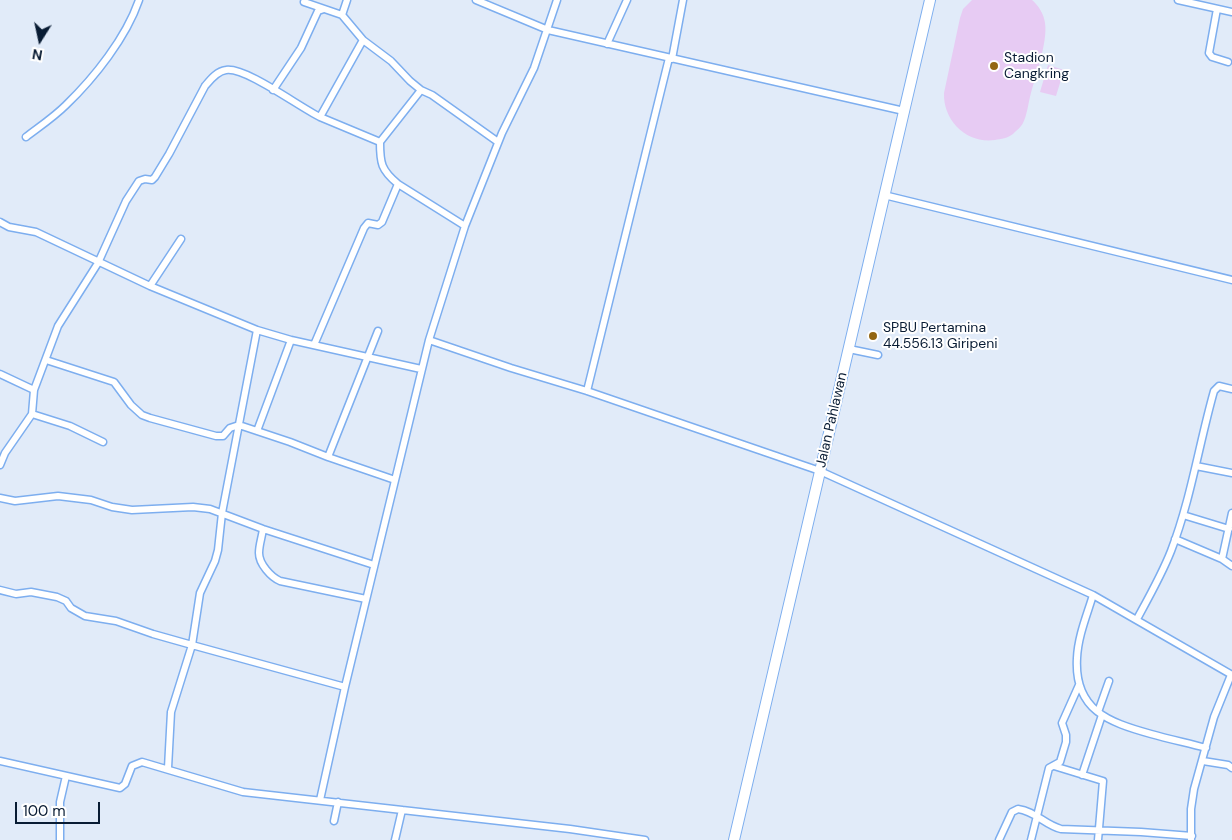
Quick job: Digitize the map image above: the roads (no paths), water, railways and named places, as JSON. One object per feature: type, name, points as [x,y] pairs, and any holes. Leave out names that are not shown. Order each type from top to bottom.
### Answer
[{"type":"main road","name":"Jalan Pahlawan","points":[[734,840],[930,0]]},
{"type":"street","points":[[26,137],[65,106],[101,65],[125,29],[139,0]]},
{"type":"street","points":[[342,15],[346,0]]},
{"type":"street","points":[[476,0],[548,30],[904,111]]},
{"type":"street","points":[[320,800],[394,480],[429,340],[465,226],[498,142],[534,68],[557,0]]},
{"type":"street","points":[[606,44],[627,0]]},
{"type":"street","points":[[587,391],[684,0]]},
{"type":"street","points":[[1178,0],[1232,12]]},
{"type":"street","points":[[304,2],[342,15],[363,40],[391,61],[421,90],[432,95],[498,142]]},
{"type":"street","points":[[273,90],[300,48],[318,11],[324,9]]},
{"type":"street","points":[[1217,9],[1209,53],[1212,57],[1228,62]]},
{"type":"street","points":[[320,117],[363,40]]},
{"type":"street","points":[[0,465],[5,454],[32,414],[34,390],[58,326],[98,263],[126,201],[139,181],[145,179],[152,180],[155,177],[205,86],[212,77],[223,70],[239,71],[320,117],[380,142]]},
{"type":"street","points":[[421,90],[380,142],[381,164],[387,175],[398,184],[465,226]]},
{"type":"street","points":[[314,345],[364,228],[368,223],[378,225],[382,222],[398,184]]},
{"type":"street","points":[[884,195],[1232,280]]},
{"type":"street","points":[[0,222],[9,227],[36,232],[98,263],[257,330],[291,340],[421,369]]},
{"type":"street","points":[[150,286],[181,240]]},
{"type":"street","points":[[168,768],[172,712],[192,645],[200,593],[218,550],[222,513],[257,330]]},
{"type":"street","points":[[328,457],[378,331]]},
{"type":"street","points":[[257,431],[291,340]]},
{"type":"street","points":[[429,340],[587,391],[820,471],[1094,595],[1231,675],[1214,717],[1194,789],[1191,808],[1191,838],[1099,830],[1061,829],[1048,824],[1037,816],[1022,810],[1016,810],[998,840]]},
{"type":"street","points":[[849,349],[878,355]]},
{"type":"street","points":[[46,360],[114,382],[138,413],[150,418],[216,436],[223,436],[230,428],[239,425],[394,480]]},
{"type":"street","points":[[0,374],[34,390]]},
{"type":"street","points":[[1137,619],[1167,562],[1175,539],[1196,466],[1214,391],[1219,386],[1232,389]]},
{"type":"street","points":[[32,414],[70,426],[103,442]]},
{"type":"street","points":[[1196,466],[1232,473]]},
{"type":"street","points":[[0,498],[15,502],[58,496],[91,500],[112,507],[122,508],[166,509],[193,507],[210,509],[263,529],[374,565]]},
{"type":"street","points":[[1222,559],[1232,514]]},
{"type":"street","points":[[1183,515],[1229,529]]},
{"type":"street","points":[[263,529],[259,555],[273,578],[366,599]]},
{"type":"street","points":[[1175,539],[1222,559],[1232,566]]},
{"type":"street","points":[[0,590],[16,594],[31,592],[57,596],[66,601],[71,608],[85,616],[116,621],[152,634],[345,687]]},
{"type":"street","points":[[1094,595],[1080,640],[1077,657],[1079,685],[1084,696],[1100,714],[1121,726],[1206,748]]},
{"type":"street","points":[[1082,774],[1109,680]]},
{"type":"street","points":[[1031,840],[1049,768],[1060,762],[1066,742],[1062,723],[1079,685]]},
{"type":"street","points":[[0,761],[120,788],[125,784],[130,769],[135,763],[142,762],[168,768],[243,792],[338,802],[613,838],[645,840]]},
{"type":"street","points":[[1203,761],[1228,765],[1232,768]]},
{"type":"street","points":[[1054,766],[1103,781],[1098,840]]},
{"type":"street","points":[[60,840],[60,802],[66,776]]},
{"type":"street","points":[[334,821],[338,802]]},
{"type":"street","points":[[395,840],[402,810]]},
{"type":"place","name":"Stadion Cangkring","points":[[994,66]]},
{"type":"place","name":"SPBU Pertamina 44.556.13 Giripeni","points":[[873,336]]}]
